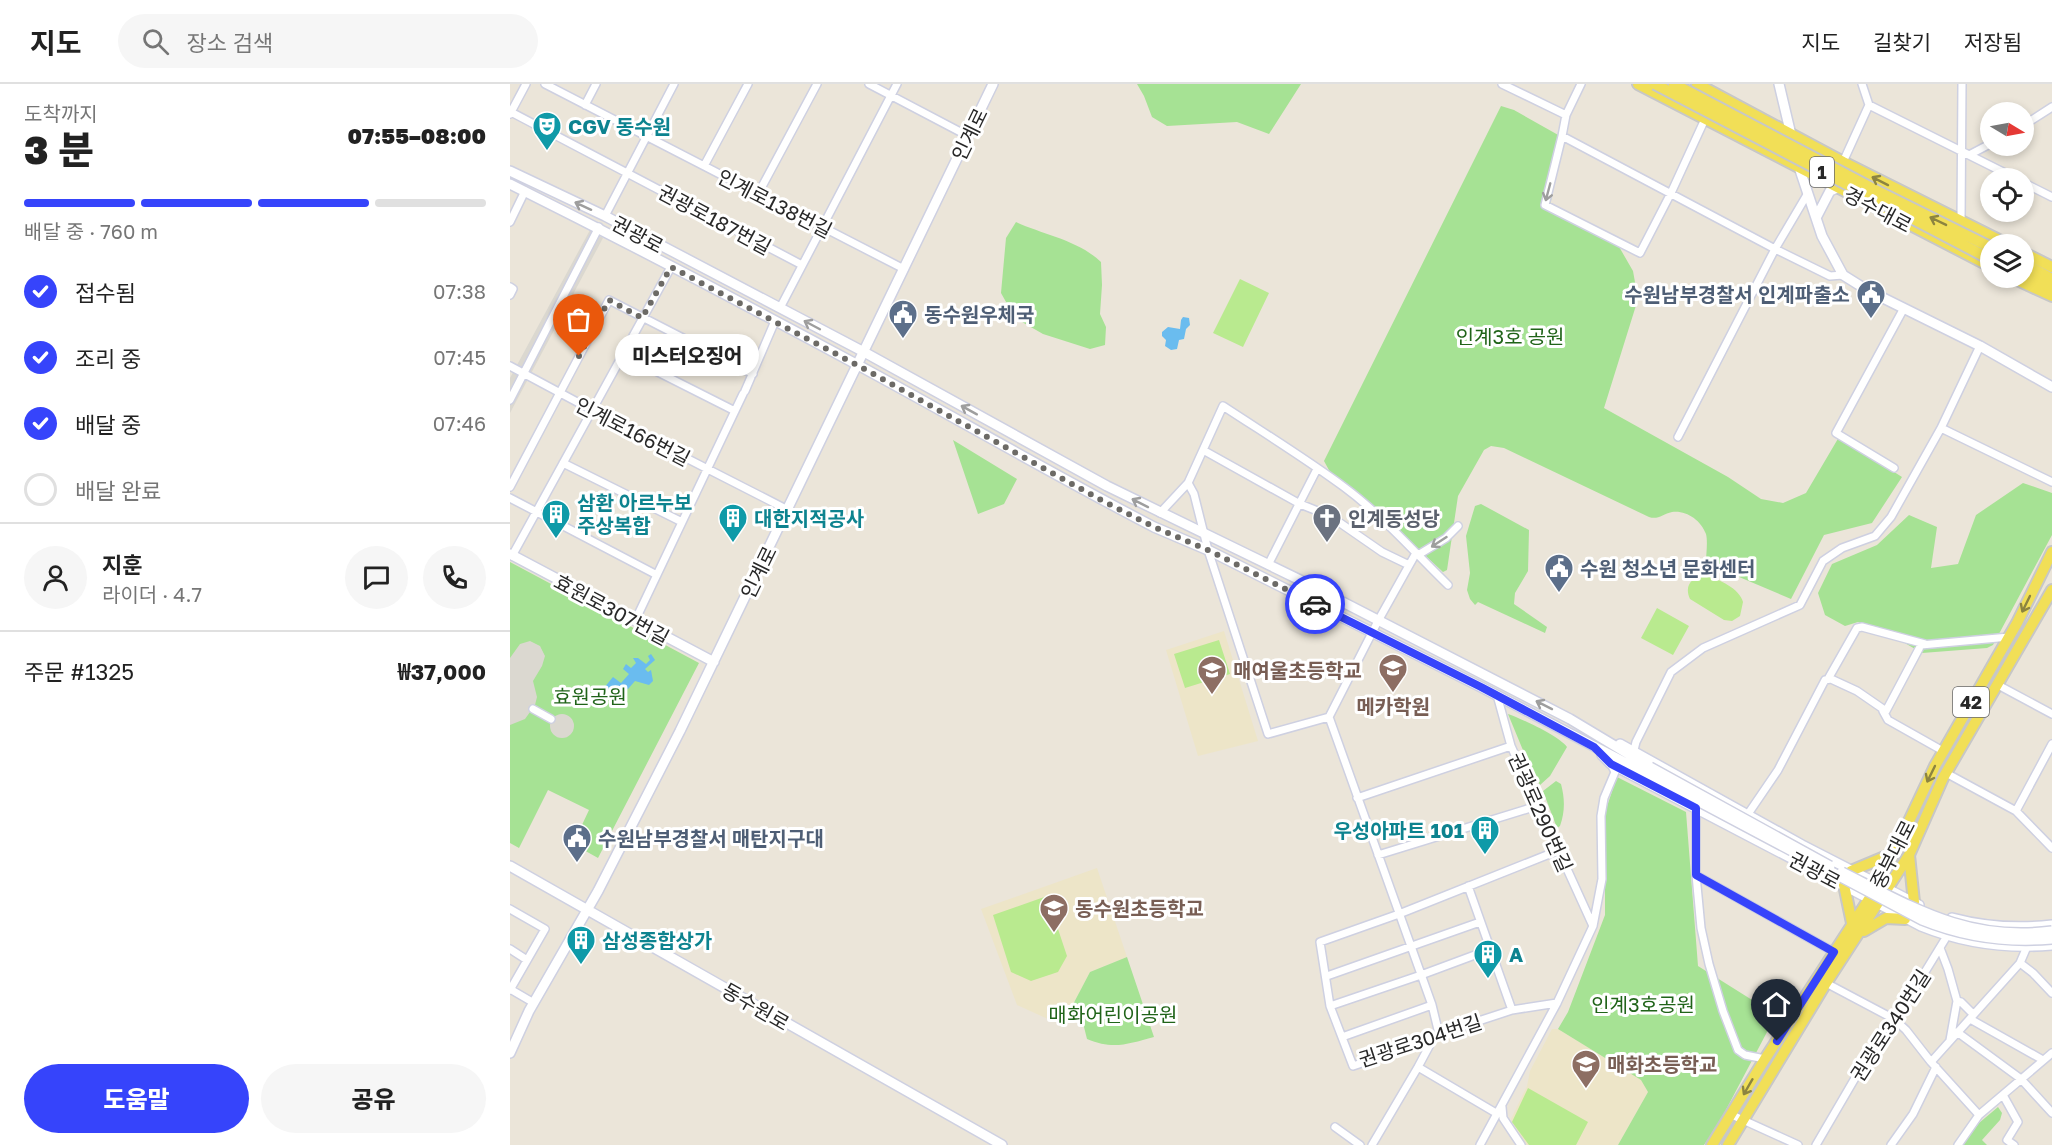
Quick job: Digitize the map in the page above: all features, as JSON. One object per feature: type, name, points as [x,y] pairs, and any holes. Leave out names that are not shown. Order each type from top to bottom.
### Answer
[{"type":"main road","name":"경수대로","points":[[1638,84],[1980,262]]},
{"type":"main road","name":"1","points":[[1654,84],[1980,254]]},
{"type":"main road","name":"1","points":[[1674,84],[1980,242]]},
{"type":"main road","name":"경수대로","points":[[1697,84],[1843,162],[1987,234]]},
{"type":"main road","points":[[2034,258],[2052,267]]},
{"type":"main road","points":[[2034,269],[2052,279]]},
{"type":"main road","points":[[2034,280],[2052,288]]},
{"type":"main road","points":[[2034,288],[2052,296]]},
{"type":"main road","name":"중부대로","points":[[1728,1145],[1857,936],[1873,902],[1877,883],[1894,854],[1943,751],[2009,637],[2052,552]]},
{"type":"main road","name":"중부대로","points":[[1712,1145],[1852,923],[1888,889],[1909,855],[1946,773],[2052,590]]},
{"type":"main road","points":[[1851,871],[1894,854]]},
{"type":"main road","points":[[1909,855],[1914,902]]},
{"type":"main road","points":[[1844,885],[1852,923]]},
{"type":"main road","points":[[1857,936],[1875,922],[1886,918],[1905,919]]},
{"type":"street","points":[[510,113],[526,84]]},
{"type":"street","name":"인계로138번길","points":[[545,84],[904,270]]},
{"type":"street","points":[[585,105],[596,84]]},
{"type":"street","points":[[605,216],[674,84]]},
{"type":"street","points":[[704,166],[748,84]]},
{"type":"street","points":[[758,194],[817,84]]},
{"type":"street","points":[[869,84],[968,136]]},
{"type":"street","points":[[780,308],[897,84]]},
{"type":"street","name":"인계로","points":[[510,1053],[534,1003],[587,910],[714,662],[993,84]]},
{"type":"street","points":[[1502,84],[1566,115]]},
{"type":"street","points":[[1581,84],[1566,115],[1545,205],[1640,253],[1705,119]]},
{"type":"street","points":[[1779,84],[1798,167],[1822,236],[1843,275],[1868,290],[1980,346],[2052,387]]},
{"type":"street","points":[[1843,162],[1869,105],[1862,84]]},
{"type":"street","points":[[1961,221],[1966,153],[1962,84]]},
{"type":"street","points":[[1869,105],[1995,168]]},
{"type":"street","points":[[2034,119],[2052,107]]},
{"type":"street","name":"권광로187번길","points":[[510,113],[802,265]]},
{"type":"street","points":[[1562,136],[1775,249],[1830,276],[1843,275]]},
{"type":"street","points":[[1966,153],[1980,148]]},
{"type":"street","name":"권광로","points":[[510,171],[605,216],[864,352],[1160,513],[1203,532],[1596,733],[1634,750],[1851,871],[1914,902],[1950,917],[1981,925],[2010,928],[2052,925]]},
{"type":"street","name":"권광로","points":[[510,184],[599,227],[775,321],[1101,500],[1154,527],[1208,550],[1497,695],[1594,747],[1649,770]]},
{"type":"street","points":[[1816,218],[1830,191],[1837,188]]},
{"type":"street","points":[[2034,188],[2052,197]]},
{"type":"street","points":[[510,222],[525,191]]},
{"type":"street","points":[[1678,437],[1775,249],[1808,193]]},
{"type":"street","points":[[510,400],[599,227]]},
{"type":"street","points":[[511,555],[671,267]]},
{"type":"street","points":[[510,287],[513,289],[510,295]]},
{"type":"street","name":"인계로166번길","points":[[510,487],[609,300],[642,318]]},
{"type":"street","points":[[1894,468],[1836,433],[1904,308]]},
{"type":"street","points":[[642,318],[753,374]]},
{"type":"street","name":"인계로166번길","points":[[635,621],[753,374],[775,321]]},
{"type":"street","points":[[1634,750],[1671,672],[1703,648],[1800,605],[1823,561],[1842,548],[1875,536],[1891,517],[1941,428],[1980,346]]},
{"type":"street","points":[[622,354],[735,411]]},
{"type":"street","name":"인계로166번길","points":[[510,366],[788,510]]},
{"type":"street","points":[[1160,513],[1188,483],[1223,406],[1293,449],[1317,469],[1345,487],[1374,512],[1448,585]]},
{"type":"street","points":[[1941,428],[2052,482]]},
{"type":"street","points":[[1203,450],[1300,504],[1330,516],[1382,552],[1409,565]]},
{"type":"street","points":[[563,462],[682,522]]},
{"type":"street","points":[[1268,565],[1317,469]]},
{"type":"street","points":[[1188,483],[1198,504],[1208,550],[1268,734],[1329,717]]},
{"type":"street","points":[[510,498],[657,575]]},
{"type":"street","points":[[1372,1145],[1436,1036],[1432,1005],[1329,717],[1371,632],[1409,565],[1417,554],[1446,537],[1458,526]]},
{"type":"street","name":"효원로307번길","points":[[511,555],[714,662]]},
{"type":"street","points":[[1748,814],[1778,770],[1824,680],[1828,679],[1857,628],[1862,627],[1925,644],[2009,637]]},
{"type":"street","points":[[1883,711],[1887,710],[1922,645],[1925,644]]},
{"type":"street","points":[[1828,679],[1857,692],[1883,711],[1888,720],[1943,751]]},
{"type":"street","points":[[1998,685],[2052,714]]},
{"type":"street","name":"권광로290번길","points":[[1497,695],[1511,746],[1593,926]]},
{"type":"street","points":[[533,709],[551,719]]},
{"type":"street","name":"권광로","points":[[1596,733],[1649,770]]},
{"type":"street","points":[[2016,811],[2052,744]]},
{"type":"street","points":[[1357,798],[1511,746]]},
{"type":"street","name":"권광로","points":[[1594,747],[1611,764],[1905,919],[1947,936],[1999,945],[2028,947],[2052,945]]},
{"type":"street","points":[[1480,1145],[1557,1003],[1593,926],[1602,879],[1601,816],[1604,798],[1615,772],[1611,764]]},
{"type":"street","points":[[1649,770],[1923,913],[1948,922],[1996,932],[2052,931]]},
{"type":"street","points":[[1649,770],[1731,820],[1922,920],[1964,934],[1990,938],[2033,941],[2052,939]]},
{"type":"street","points":[[1946,773],[2016,811],[2052,848]]},
{"type":"street","points":[[1378,855],[1537,806]]},
{"type":"street","points":[[1696,808],[1696,875],[1705,948],[1731,1032],[1741,1053],[1765,1059]]},
{"type":"street","points":[[1400,914],[1557,851]]},
{"type":"street","name":"동수원로","points":[[510,866],[1002,1145]]},
{"type":"street","points":[[1696,875],[1834,952]]},
{"type":"street","points":[[1468,886],[1512,1010]]},
{"type":"street","points":[[510,909],[545,929],[510,989],[534,1003]]},
{"type":"street","name":"권광로304번길","points":[[1400,914],[1320,942],[1330,1006],[1353,1066],[1512,1010],[1557,1003]]},
{"type":"street","points":[[1327,976],[1480,922]]},
{"type":"street","points":[[1892,1145],[1913,1114],[1933,1065],[1949,1041],[2019,963],[2028,947],[2032,927]]},
{"type":"street","name":"권광로340번길","points":[[1816,1145],[1886,1024],[1898,1016],[1947,936]]},
{"type":"street","points":[[1940,948],[1957,1001],[1949,1041]]},
{"type":"street","points":[[510,949],[527,960]]},
{"type":"street","points":[[1330,1006],[1491,949]]},
{"type":"street","points":[[2019,963],[2033,973],[2052,993]]},
{"type":"street","points":[[1826,983],[1894,1019],[1979,1115]]},
{"type":"street","points":[[1957,1001],[1961,1002],[1971,1016],[2043,1060]]},
{"type":"street","points":[[1342,1037],[1432,1005]]},
{"type":"street","points":[[1957,1032],[2021,1079],[2052,1113]]},
{"type":"street","points":[[1958,1145],[1979,1115],[2052,1053]]},
{"type":"street","points":[[1418,1067],[1499,1110],[1521,1145]]},
{"type":"street","points":[[2003,1095],[2018,1122],[2007,1140],[2014,1145]]},
{"type":"street","points":[[1732,1115],[1798,1145]]},
{"type":"street","points":[[1335,1127],[1360,1145]]},
{"type":"shaded area","points":[[590,230],[603,238],[510,413],[510,378]]},
{"type":"shaded area","name":"매여울초등학교","points":[[1224,631],[1258,741],[1198,756],[1166,650]]},
{"type":"shaded area","points":[[530,641],[540,646],[545,656],[533,681],[537,697],[535,705],[525,719],[510,725],[510,658],[520,644]]},
{"type":"shaded area","points":[[562,714],[571,717],[574,726],[571,735],[562,738],[553,735],[550,726],[553,717]]},
{"type":"shaded area","name":"동수원초등학교","points":[[1097,868],[1127,957],[1090,972],[1069,1012],[1048,1019],[1017,1005],[981,909]]},
{"type":"shaded area","name":"매화초등학교","points":[[1552,1029],[1558,1029],[1642,1080],[1648,1092],[1618,1145],[1526,1145],[1513,1129],[1511,1119],[1527,1086],[1530,1071]]},
{"type":"green space","points":[[1137,84],[1301,84],[1269,134],[1237,122],[1167,126],[1152,117]]},
{"type":"green space","name":"인계3호 공원","points":[[1501,106],[1514,110],[1560,136],[1550,208],[1614,238],[1633,271],[1638,299],[1604,408],[1728,477],[1761,499],[1783,503],[1806,493],[1839,437],[1902,477],[1872,523],[1824,535],[1791,599],[1706,563],[1706,534],[1701,524],[1688,514],[1672,512],[1658,517],[1649,517],[1504,448],[1491,446],[1484,450],[1458,496],[1447,570],[1443,572],[1357,492],[1330,472],[1324,461]]},
{"type":"green space","points":[[1016,222],[1082,248],[1101,262],[1100,314],[1106,327],[1105,345],[1090,349],[1043,334],[1015,318],[1001,293],[1006,238]]},
{"type":"green space","points":[[1240,279],[1269,293],[1243,347],[1213,333]]},
{"type":"green space","points":[[953,440],[1017,479],[1004,504],[978,514]]},
{"type":"green space","points":[[2023,483],[2052,493],[2052,535],[1993,645],[1987,648],[1922,653],[1858,622],[1845,626],[1825,615],[1818,593],[1832,564],[1877,545],[1909,515],[1937,527],[1931,568],[1958,564],[1976,515]]},
{"type":"green space","points":[[1481,504],[1529,530],[1528,571],[1515,593],[1514,604],[1547,627],[1545,633],[1478,602],[1475,605],[1470,599],[1467,590],[1470,573],[1466,536],[1475,506]]},
{"type":"green space","name":"효원공원","points":[[510,562],[699,663],[598,858],[573,844],[589,810],[548,790],[519,848],[510,843]]},
{"type":"green space","points":[[1705,576],[1722,582],[1738,593],[1743,602],[1740,616],[1732,621],[1724,620],[1690,599],[1688,586],[1696,578]]},
{"type":"green space","points":[[1657,608],[1689,626],[1673,655],[1641,638]]},
{"type":"green space","points":[[1219,640],[1230,674],[1185,688],[1174,654]]},
{"type":"green space","points":[[1508,714],[1549,733],[1567,747],[1550,776],[1540,785],[1532,772]]},
{"type":"green space","name":"인계3호공원","points":[[1617,777],[1686,812],[1698,966],[1776,1015],[1719,1123],[1704,1145],[1618,1145],[1648,1092],[1641,1080],[1558,1029],[1568,1012],[1605,915],[1605,812]]},
{"type":"green space","points":[[1556,781],[1561,784],[1564,805],[1562,821],[1557,828],[1543,791]]},
{"type":"green space","points":[[1047,896],[1067,956],[1058,972],[1031,981],[1011,972],[993,915]]},
{"type":"green space","name":"매화어린이공원","points":[[1127,957],[1154,1037],[1128,1044],[1113,1045],[1087,1039],[1082,1019],[1069,1012],[1090,972]]},
{"type":"green space","points":[[1528,1088],[1588,1122],[1576,1145],[1529,1145],[1512,1122]]},
{"type":"green space","points":[[1998,1107],[2002,1113],[2000,1120],[1982,1140],[1987,1145],[1963,1145],[1979,1123]]},
{"type":"water","points":[[1183,317],[1189,318],[1190,325],[1186,329],[1184,339],[1179,340],[1177,349],[1171,350],[1165,346],[1166,340],[1162,332],[1168,327],[1180,329]]},
{"type":"water","points":[[651,654],[655,660],[645,669],[648,672],[651,670],[653,681],[649,685],[635,681],[628,689],[623,687],[613,693],[610,698],[603,700],[603,689],[613,677],[621,683],[629,674],[623,669],[626,664],[631,668],[636,663],[633,658],[638,658],[646,664]]},
{"type":"way so far","points":[[579,356],[609,300],[642,318],[671,267],[857,365],[1101,500],[1315,604]]},
{"type":"place","name":"CGV 동수원","points":[[547,152]]},
{"type":"place","name":"수원남부경찰서 인계파출소","points":[[1871,320]]},
{"type":"place","name":"동수원우체국","points":[[903,340]]},
{"type":"place","name":"미스터오징어","points":[[579,356]]},
{"type":"place","name":"삼환 아르누보 주상복합","points":[[556,540]]},
{"type":"place","name":"대한지적공사","points":[[733,544]]},
{"type":"place","name":"인계동성당","points":[[1327,544]]},
{"type":"place","name":"수원 청소년 문화센터","points":[[1559,594]]},
{"type":"place","name":"메카학원","points":[[1393,694]]},
{"type":"place","name":"매여울초등학교","points":[[1212,696]]},
{"type":"place","name":"우성아파트 101","points":[[1485,856]]},
{"type":"place","name":"수원남부경찰서 매탄지구대","points":[[577,864]]},
{"type":"place","name":"동수원초등학교","points":[[1054,934]]},
{"type":"place","name":"삼성종합상가","points":[[581,966]]},
{"type":"place","name":"A","points":[[1488,980]]},
{"type":"place","name":"매화초등학교","points":[[1586,1090]]},
{"type":"route","points":[[1315,604],[1481,687],[1594,747],[1611,764],[1696,808],[1696,875],[1834,952],[1777,1041]]}]
